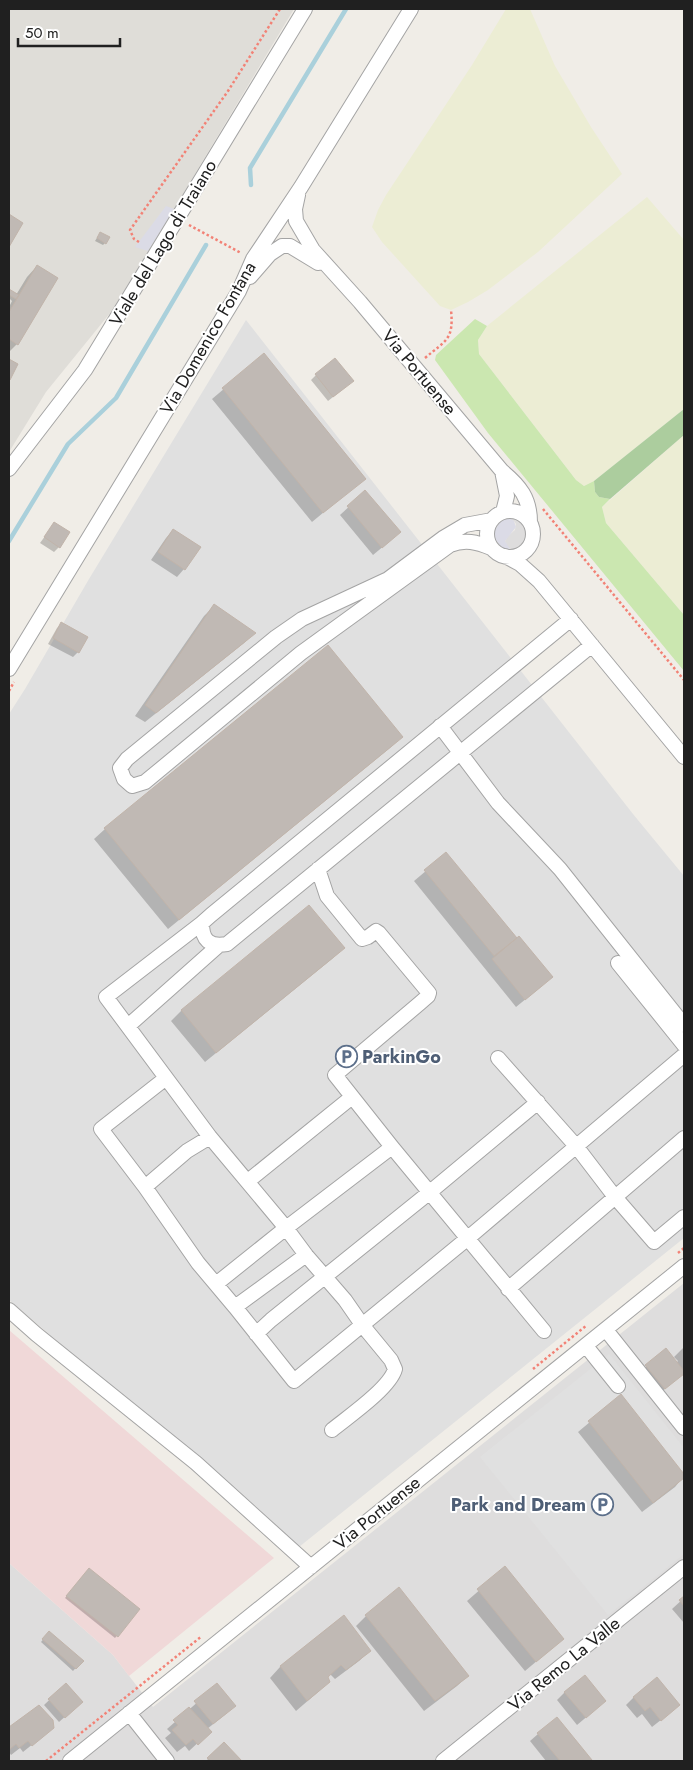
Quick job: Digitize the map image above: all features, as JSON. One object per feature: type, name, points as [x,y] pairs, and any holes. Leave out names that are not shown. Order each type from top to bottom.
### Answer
[{"type":"street","name":"Viale del Lago di Traiano","points":[[9,469],[85,370],[305,9]]},
{"type":"street","name":"Via Domenico Fontana","points":[[11,676],[239,291],[253,259],[301,187],[411,9]]},
{"type":"street","name":"Via Portuense","points":[[301,187],[295,209],[296,221],[313,250],[360,302],[502,470],[518,485],[530,509],[530,522]]},
{"type":"street","name":"Via Portuense","points":[[239,291],[270,254],[282,246],[290,246],[335,274]]},
{"type":"street","name":"Via Portuense","points":[[502,470],[507,496],[503,512]]},
{"type":"street","points":[[505,556],[513,557],[520,555],[527,550],[533,536],[530,522],[521,513],[515,511],[503,512],[492,520],[464,525],[442,538],[388,580],[302,619],[276,637],[127,758],[120,768],[124,779],[132,786],[145,782],[301,653],[450,545],[460,541],[476,542],[492,548],[497,553],[520,564],[539,582],[684,757]]},
{"type":"street","points":[[492,520],[487,534],[492,548]]},
{"type":"street","points":[[527,550],[539,582]]},
{"type":"street","points":[[332,1430],[384,1387],[395,1369],[391,1360],[363,1326],[345,1300],[210,1137],[106,997],[202,923],[571,619]]},
{"type":"street","points":[[128,1026],[218,946],[227,944],[592,645]]},
{"type":"street","points":[[440,726],[498,803],[560,869],[684,1025]]},
{"type":"street","points":[[318,869],[327,896],[362,939],[376,931],[379,933],[429,993],[420,1003],[335,1075],[544,1332]]},
{"type":"street","points":[[202,923],[202,934],[208,942],[218,946]]},
{"type":"street","points":[[618,963],[684,1045]]},
{"type":"street","points":[[166,1078],[100,1129],[145,1187],[198,1263],[294,1381],[363,1326],[684,1055]]},
{"type":"street","points":[[498,1058],[576,1146],[615,1197],[654,1242],[684,1217]]},
{"type":"street","points":[[248,1181],[352,1097]]},
{"type":"street","points":[[256,1334],[538,1102]]},
{"type":"street","points":[[145,1187],[188,1151],[210,1137]]},
{"type":"street","points":[[508,1289],[684,1138]]},
{"type":"street","points":[[216,1284],[392,1147]]},
{"type":"street","points":[[235,1307],[306,1255]]},
{"type":"street","name":"Via Portuense","points":[[70,1761],[684,1266]]},
{"type":"street","points":[[9,1310],[196,1463],[310,1567]]},
{"type":"street","points":[[606,1330],[684,1428]]},
{"type":"street","points":[[586,1346],[618,1386]]},
{"type":"street","name":"Via Remo La Valle","points":[[444,1761],[684,1567]]},
{"type":"street","points":[[129,1713],[167,1761]]},
{"type":"path","points":[[139,242],[134,239],[130,230],[228,91],[280,9]]},
{"type":"path","points":[[186,223],[253,259]]},
{"type":"path","points":[[415,367],[447,339],[452,331],[451,310]]},
{"type":"path","points":[[9,691],[11,676]]},
{"type":"shaded area","points":[[9,9],[294,9],[115,307],[46,392],[9,452]]},
{"type":"shaded area","points":[[166,206],[174,209],[148,251],[135,247]]},
{"type":"shaded area","name":"ParkinGo","points":[[246,320],[633,814],[684,876],[684,1238],[299,1547],[9,1300],[9,714]]},
{"type":"shaded area","points":[[509,518],[520,521],[525,526],[527,532],[523,544],[513,550],[507,547],[505,541],[515,530],[516,524],[514,521],[505,519]]},
{"type":"shaded area","points":[[509,518],[514,521],[516,527],[505,541],[510,549],[516,549],[513,550],[501,547],[495,539],[495,530],[498,525],[502,520]]},
{"type":"shaded area","points":[[684,1283],[684,1761],[9,1761],[9,1563],[113,1655],[153,1707]]},
{"type":"shaded area","points":[[9,1330],[274,1558],[129,1676],[113,1655],[9,1563]]},
{"type":"shaded area","name":"Park and Dream","points":[[609,1354],[684,1448],[684,1554],[608,1615],[480,1457]]},
{"type":"green space","points":[[506,9],[530,9],[555,66],[591,127],[622,174],[538,252],[488,290],[451,310],[440,306],[382,242],[372,227],[386,195],[472,65]]},
{"type":"green space","points":[[647,197],[684,240],[684,409],[594,481],[584,486],[576,480],[479,354],[478,340],[487,326]]},
{"type":"green space","points":[[475,319],[487,326],[478,340],[479,354],[576,480],[584,486],[594,481],[595,492],[599,497],[610,499],[602,507],[606,523],[684,615],[684,671],[488,433],[435,360],[436,355]]},
{"type":"green space","points":[[684,409],[684,435],[610,499],[599,497],[595,492],[594,481]]},
{"type":"green space","points":[[684,435],[684,615],[606,523],[602,507]]},
{"type":"building","points":[[9,214],[23,223],[9,247]]},
{"type":"building","points":[[100,232],[110,237],[106,244],[97,238]]},
{"type":"building","points":[[37,265],[58,278],[18,345],[9,339],[9,312]]},
{"type":"building","points":[[9,289],[19,295],[16,299],[9,295]]},
{"type":"building","points":[[264,353],[366,479],[323,513],[222,388]]},
{"type":"building","points":[[335,358],[354,381],[333,397],[315,374]]},
{"type":"building","points":[[9,359],[18,364],[10,380],[9,379]]},
{"type":"building","points":[[365,490],[401,532],[382,548],[347,506]]},
{"type":"building","points":[[54,522],[70,532],[60,548],[44,537]]},
{"type":"building","points":[[173,529],[201,547],[185,570],[158,552]]},
{"type":"building","points":[[214,604],[256,633],[156,713],[145,705]]},
{"type":"building","points":[[61,622],[88,637],[79,653],[53,638]]},
{"type":"building","points":[[328,645],[403,737],[179,920],[104,828]]},
{"type":"building","points":[[446,852],[517,938],[494,956],[424,870]]},
{"type":"building","points":[[309,905],[345,948],[216,1053],[181,1010]]},
{"type":"building","points":[[519,936],[553,977],[525,1000],[492,959]]},
{"type":"building","points":[[666,1348],[684,1371],[684,1374],[665,1389],[645,1365]]},
{"type":"building","points":[[621,1394],[684,1474],[684,1478],[653,1503],[588,1421]]},
{"type":"building","points":[[505,1566],[564,1639],[536,1662],[477,1589]]},
{"type":"building","points":[[89,1568],[140,1609],[118,1637],[66,1596]]},
{"type":"building","points":[[399,1587],[469,1676],[435,1701],[365,1615]]},
{"type":"building","points":[[684,1596],[684,1606],[679,1600]]},
{"type":"building","points":[[344,1615],[371,1651],[346,1670],[341,1665],[328,1677],[330,1682],[307,1701],[280,1666]]},
{"type":"building","points":[[49,1631],[84,1661],[76,1669],[42,1639]]},
{"type":"building","points":[[585,1675],[606,1701],[586,1718],[564,1692]]},
{"type":"building","points":[[657,1677],[680,1705],[661,1721],[650,1707],[645,1711],[633,1697]]},
{"type":"building","points":[[66,1683],[83,1702],[65,1718],[48,1699]]},
{"type":"building","points":[[217,1683],[236,1706],[213,1724],[194,1701]]},
{"type":"building","points":[[39,1705],[53,1720],[54,1728],[32,1746],[28,1741],[19,1748],[16,1744],[10,1749],[9,1727]]},
{"type":"building","points":[[189,1707],[212,1732],[198,1745],[193,1739],[186,1745],[172,1730],[178,1725],[173,1720]]},
{"type":"building","points":[[557,1717],[591,1761],[560,1761],[537,1733]]},
{"type":"building","points":[[224,1742],[242,1761],[211,1761],[207,1758]]},
{"type":"waterway","points":[[251,185],[250,168],[346,9]]},
{"type":"waterway","points":[[9,541],[68,444],[116,398],[206,245]]},
{"type":"place","name":"ParkinGo","points":[[346,1057]]},
{"type":"place","name":"Park and Dream","points":[[602,1505]]}]
